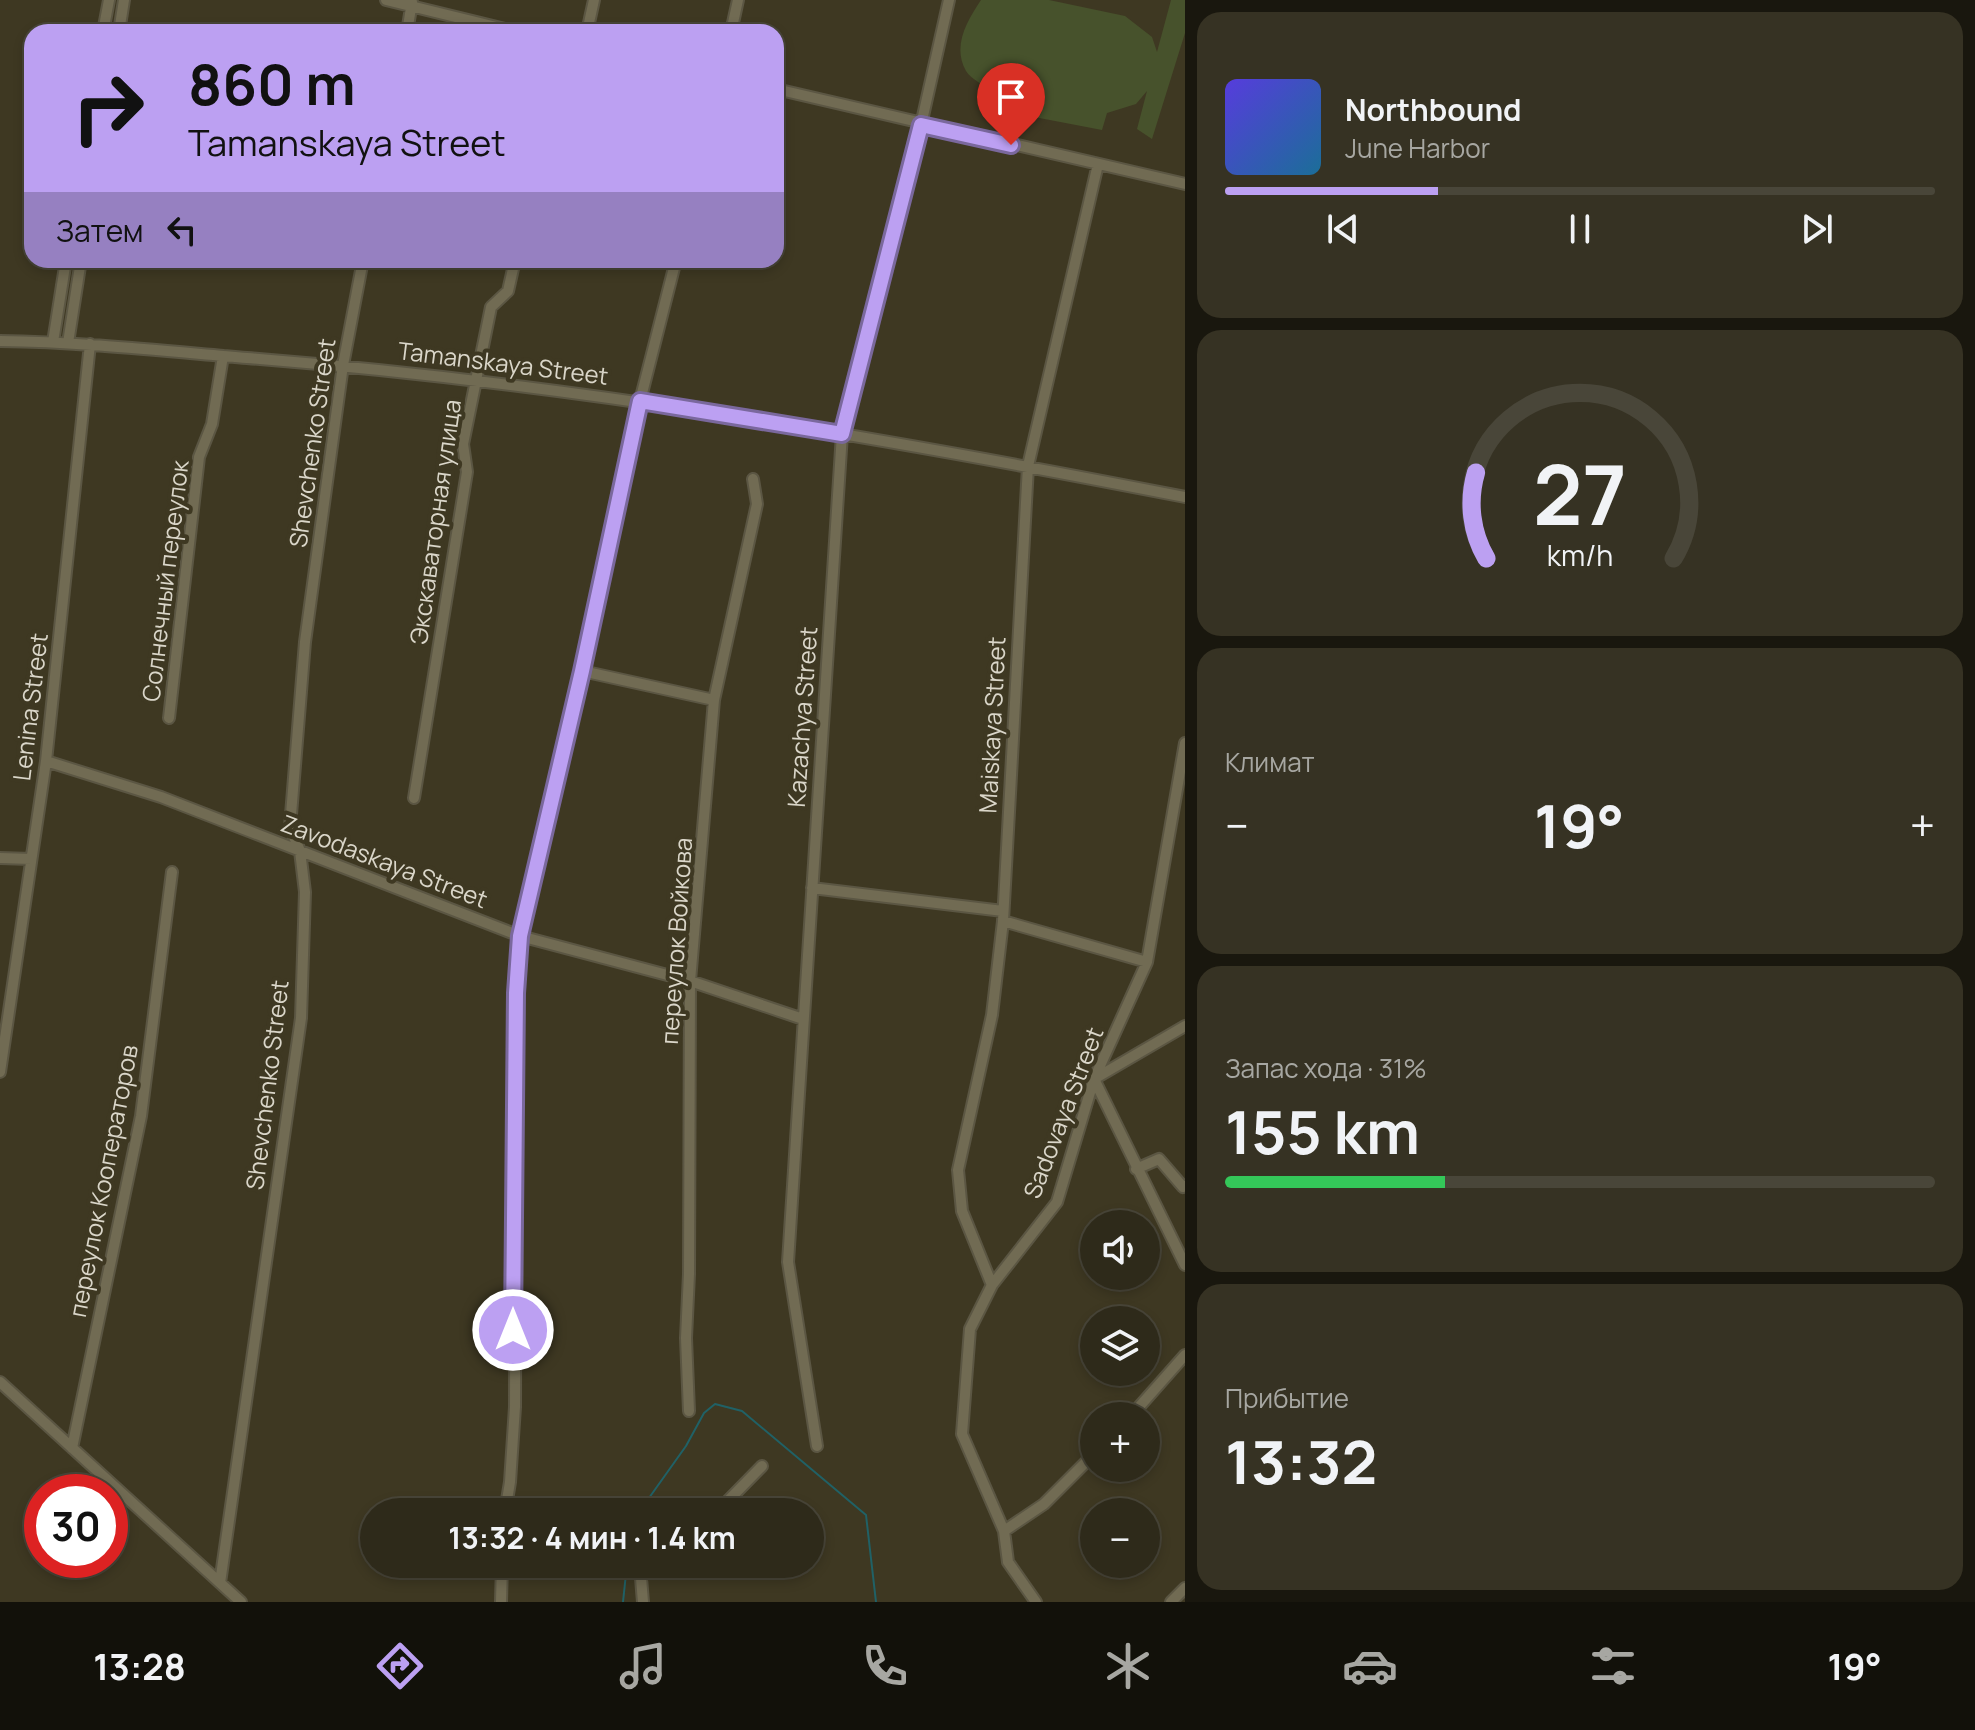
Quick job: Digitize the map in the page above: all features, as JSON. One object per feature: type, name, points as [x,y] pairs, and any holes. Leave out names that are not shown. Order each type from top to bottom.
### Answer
[{"type":"street","points":[[104,24],[109,0]]},
{"type":"street","points":[[120,24],[124,0]]},
{"type":"street","points":[[386,0],[412,3],[488,24]]},
{"type":"street","points":[[589,24],[594,0]]},
{"type":"street","points":[[733,24],[738,0]]},
{"type":"street","name":"Kazachya Street","points":[[817,1446],[788,1262],[842,434],[921,125],[949,0]]},
{"type":"street","points":[[408,24],[412,3]]},
{"type":"street","points":[[784,91],[1185,184]]},
{"type":"street","name":"Maiskaya Street","points":[[992,1285],[962,1211],[958,1170],[992,1015],[1003,916],[1028,466],[1098,164]]},
{"type":"street","points":[[53,342],[65,268]]},
{"type":"street","points":[[68,343],[80,268]]},
{"type":"street","name":"Shevchenko Street","points":[[220,1583],[301,1018],[305,892],[300,851],[290,827],[305,642],[343,365],[361,268]]},
{"type":"street","name":"Экскаваторная улица","points":[[414,798],[467,472],[463,444],[491,307],[508,291],[513,268]]},
{"type":"street","points":[[507,1498],[515,1407],[516,993],[520,936],[582,671],[640,401],[674,268]]},
{"type":"street","name":"Tamanskaya Street","points":[[0,341],[90,344],[343,365],[640,401],[1028,466],[1185,497]]},
{"type":"street","name":"Lenina Street","points":[[0,1072],[46,761],[90,344]]},
{"type":"street","name":"Солнечный переулок","points":[[169,718],[199,457],[212,424],[223,356]]},
{"type":"street","name":"переулок Войкова","points":[[689,1411],[686,1338],[690,981],[714,700],[757,504],[753,479]]},
{"type":"street","points":[[582,671],[714,700]]},
{"type":"street","name":"Sadovaya Street","points":[[1004,1531],[962,1434],[970,1329],[992,1285],[1057,1202],[1094,1079],[1147,962],[1185,743]]},
{"type":"street","name":"Zavodaskaya Street","points":[[46,761],[161,797],[520,936],[690,981],[803,1019]]},
{"type":"street","points":[[0,858],[31,859]]},
{"type":"street","name":"переулок Кооператоров","points":[[72,1448],[141,1116],[172,872]]},
{"type":"street","points":[[812,888],[1003,916],[1147,962]]},
{"type":"street","points":[[1185,1026],[1094,1079],[1185,1265]]},
{"type":"street","points":[[1136,1169],[1159,1159],[1185,1186]]},
{"type":"street","points":[[1143,1402],[1185,1355]]},
{"type":"street","points":[[0,1382],[241,1602]]},
{"type":"street","points":[[731,1498],[762,1466]]},
{"type":"street","points":[[1036,1602],[1008,1562],[1004,1531],[1044,1504],[1080,1468]]},
{"type":"street","points":[[501,1602],[502,1578]]},
{"type":"street","points":[[641,1578],[643,1602]]},
{"type":"street","points":[[1171,1602],[1185,1588]]},
{"type":"green space","points":[[981,0],[1049,0],[1125,16],[1152,37],[1157,52],[1171,0],[1185,0],[1185,33],[1152,139],[1137,129],[1147,91],[1136,104],[1107,113],[1102,130],[987,108],[991,91],[968,74],[960,52],[966,25]]},
{"type":"waterway","points":[[649,1498],[686,1446],[704,1413],[715,1404],[742,1411],[866,1515],[876,1602]]},
{"type":"waterway","points":[[623,1602],[626,1578]]},
{"type":"route","points":[[513,1330],[516,993],[520,936],[582,671],[640,401],[842,434],[921,125],[1011,145]]}]
